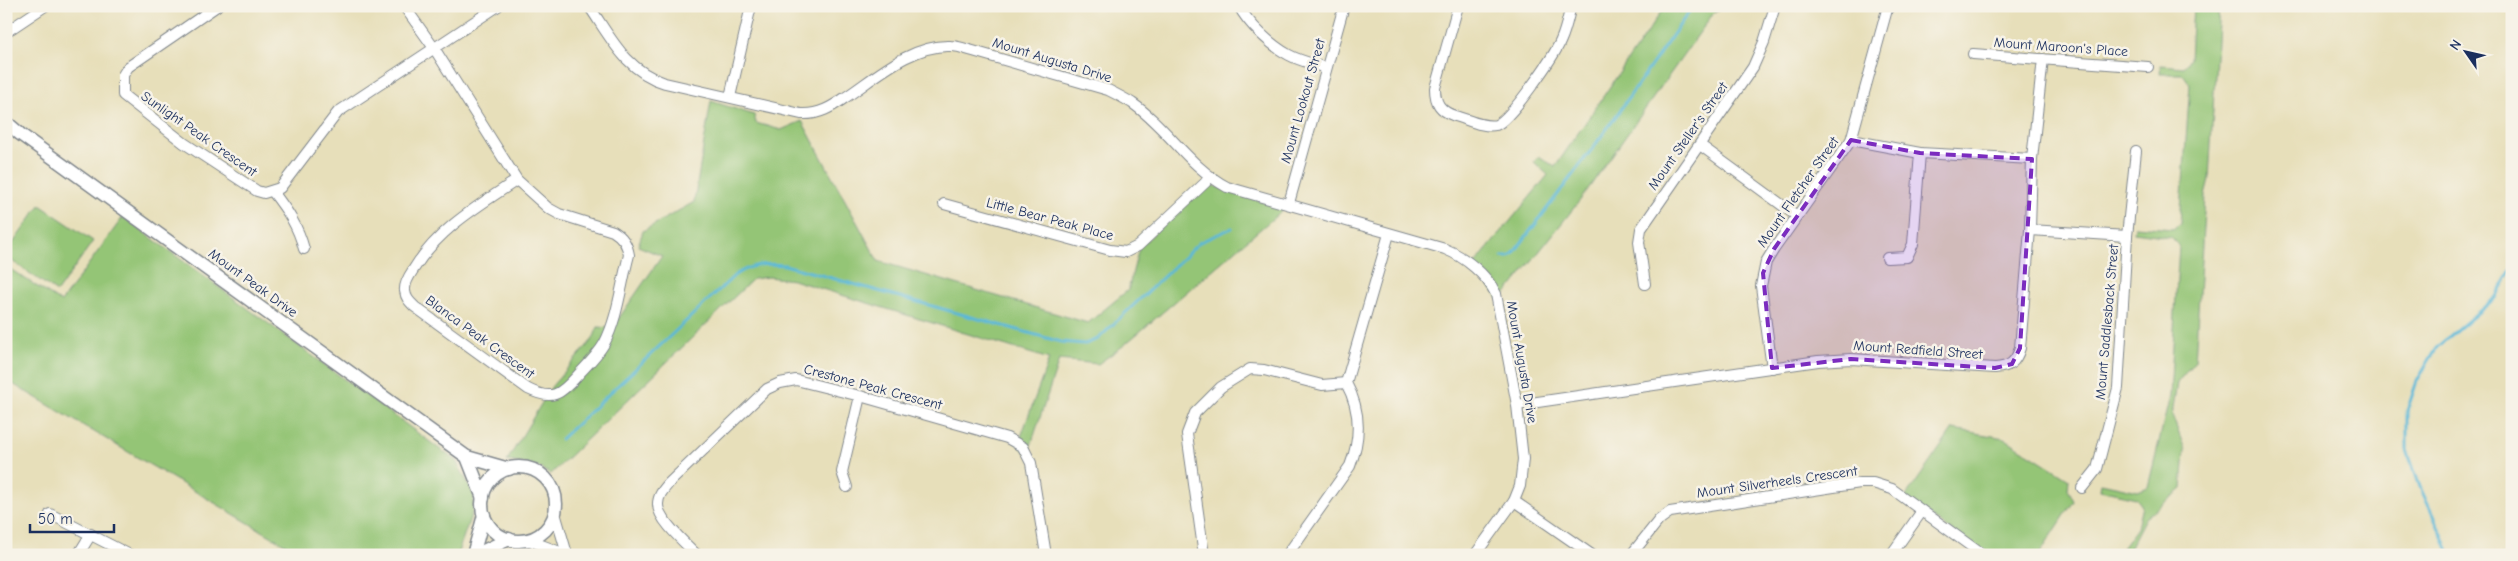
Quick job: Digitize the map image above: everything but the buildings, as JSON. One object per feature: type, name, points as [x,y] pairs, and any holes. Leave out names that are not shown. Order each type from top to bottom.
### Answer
[{"type":"street","points":[[6,32],[45,6]]},
{"type":"street","name":"Sunlight Peak Crescent","points":[[217,6],[128,67],[122,75],[123,95],[184,142],[257,191],[264,193],[273,192]]},
{"type":"street","points":[[404,6],[434,48]]},
{"type":"street","points":[[304,249],[291,215],[273,192],[280,188],[338,112],[498,6]]},
{"type":"street","name":"Mount Augusta Drive","points":[[589,6],[623,55],[637,71],[665,83],[801,114],[820,112],[908,56],[924,49],[952,46],[1108,90],[1132,103],[1148,116],[1208,177],[1236,190],[1289,203],[1452,251],[1492,285],[1499,304],[1517,406],[1523,459],[1520,486],[1514,501],[1475,555]]},
{"type":"street","points":[[730,97],[751,6]]},
{"type":"street","points":[[1239,6],[1250,21],[1277,47],[1290,56],[1326,68]]},
{"type":"street","name":"Mount Lookout Street","points":[[1289,203],[1344,6]]},
{"type":"street","points":[[1458,6],[1435,88],[1435,98],[1445,112],[1485,125],[1501,123],[1514,109],[1557,48],[1572,6]]},
{"type":"street","name":"Mount Steller's Street","points":[[1645,284],[1639,242],[1640,229],[1753,67],[1764,42],[1774,6]]},
{"type":"street","name":"Mount Fletcher Street","points":[[1772,368],[1761,286],[1762,273],[1774,249],[1851,140],[1888,6]]},
{"type":"street","name":"Blanca Peak Crescent","points":[[434,48],[517,180],[548,208],[559,214],[613,231],[620,235],[628,247],[628,255],[616,307],[603,345],[571,383],[560,393],[552,395],[543,396],[528,389],[415,307],[406,298],[404,289],[419,259],[441,234],[517,180]]},
{"type":"street","name":"Mount Maroon's Place","points":[[1973,54],[2148,67]]},
{"type":"street","name":"Mount Redfield Street","points":[[1517,406],[1772,368],[1851,359],[1995,368],[2012,364],[2017,359],[2020,348],[2030,230],[2032,159],[2043,59]]},
{"type":"street","name":"Mount Peak Drive","points":[[6,122],[467,457],[509,469],[531,469],[547,480],[556,499],[555,513],[567,554]]},
{"type":"street","name":"Mount Peak Drive","points":[[6,128],[20,134]]},
{"type":"street","points":[[1851,140],[1920,153],[2032,159]]},
{"type":"street","points":[[1700,144],[1797,216]]},
{"type":"street","name":"Mount Saddlesback Street","points":[[2082,488],[2097,469],[2118,388],[2127,236],[2136,151]]},
{"type":"street","points":[[1887,258],[1907,256],[1913,244],[1920,153]]},
{"type":"street","name":"Little Bear Peak Place","points":[[944,204],[1110,250],[1126,252],[1138,246],[1206,182],[1208,177]]},
{"type":"street","points":[[2030,230],[2127,236]]},
{"type":"street","points":[[1287,555],[1350,466],[1355,454],[1358,438],[1357,411],[1346,384],[1389,234]]},
{"type":"street","points":[[1204,555],[1187,434],[1196,413],[1221,387],[1250,369],[1264,370],[1322,385],[1346,384]]},
{"type":"street","name":"Crestone Peak Crescent","points":[[696,555],[661,516],[658,505],[660,495],[669,483],[767,388],[780,382],[796,380],[860,396],[1007,438],[1023,447],[1031,463],[1046,555]]},
{"type":"street","points":[[847,487],[842,472],[860,396]]},
{"type":"street","points":[[467,457],[483,498],[484,515],[474,555]]},
{"type":"street","points":[[483,498],[488,485],[494,477],[509,469]]},
{"type":"street","name":"Mount Silverheels Crescent","points":[[1631,555],[1659,520],[1670,512],[1860,482],[1885,486],[1983,555]]},
{"type":"street","points":[[1514,501],[1592,555]]},
{"type":"street","points":[[1891,555],[1922,511]]},
{"type":"street","points":[[528,540],[544,531],[555,513]]},
{"type":"street","points":[[50,514],[130,555]]},
{"type":"street","points":[[484,515],[494,530],[510,539]]},
{"type":"street","points":[[78,555],[91,534]]},
{"type":"street","points":[[474,555],[510,539]]},
{"type":"street","name":"Mount Peak Drive","points":[[510,539],[528,540],[567,554]]},
{"type":"highlighted area","points":[[1851,140],[1920,153],[2032,159],[2020,348],[2012,364],[1995,368],[1851,359],[1772,368],[1763,273],[1774,249]]},
{"type":"green space","points":[[1665,6],[1727,6],[1715,11],[1581,199],[1500,301],[1474,265],[1548,175],[1534,162],[1539,156],[1555,167]]},
{"type":"green space","points":[[2193,6],[2219,6],[2209,179],[2205,195],[2195,361],[2177,383],[2172,415],[2185,450],[2182,489],[2145,518],[2126,555],[2117,555],[2137,528],[2142,506],[2136,498],[2100,490],[2101,483],[2138,491],[2148,487],[2170,396],[2179,245],[2171,237],[2134,232],[2135,226],[2173,229],[2180,223],[2190,84],[2183,74],[2160,74],[2161,65],[2184,67],[2190,59]]},
{"type":"green space","points":[[711,101],[754,115],[756,123],[781,130],[802,121],[878,261],[1088,323],[1128,290],[1139,248],[1205,183],[1284,209],[1123,346],[1098,364],[1059,360],[1028,454],[1018,445],[1049,359],[793,280],[768,277],[753,279],[551,474],[536,466],[507,461],[552,386],[593,339],[598,327],[612,328],[662,256],[638,246],[643,231],[694,202]]},
{"type":"green space","points":[[40,205],[93,241],[57,292],[6,257],[6,253]]},
{"type":"green space","points":[[123,217],[456,461],[474,495],[473,510],[457,555],[303,555],[6,380],[6,274],[10,269],[61,302]]},
{"type":"green space","points":[[1953,429],[2004,438],[2069,479],[2068,489],[2074,501],[2039,555],[1986,555],[1905,498]]},
{"type":"green space","points":[[521,549],[539,550],[550,555],[499,555]]},
{"type":"waterway","points":[[1502,257],[1509,257],[1513,254],[1604,133],[1693,6]]},
{"type":"waterway","points":[[561,439],[735,275],[753,266],[764,264],[785,265],[1061,342],[1085,344],[1098,339],[1200,242],[1232,228]]},
{"type":"waterway","points":[[2451,555],[2420,487],[2407,450],[2407,411],[2417,381],[2437,347],[2495,298],[2512,270]]}]
